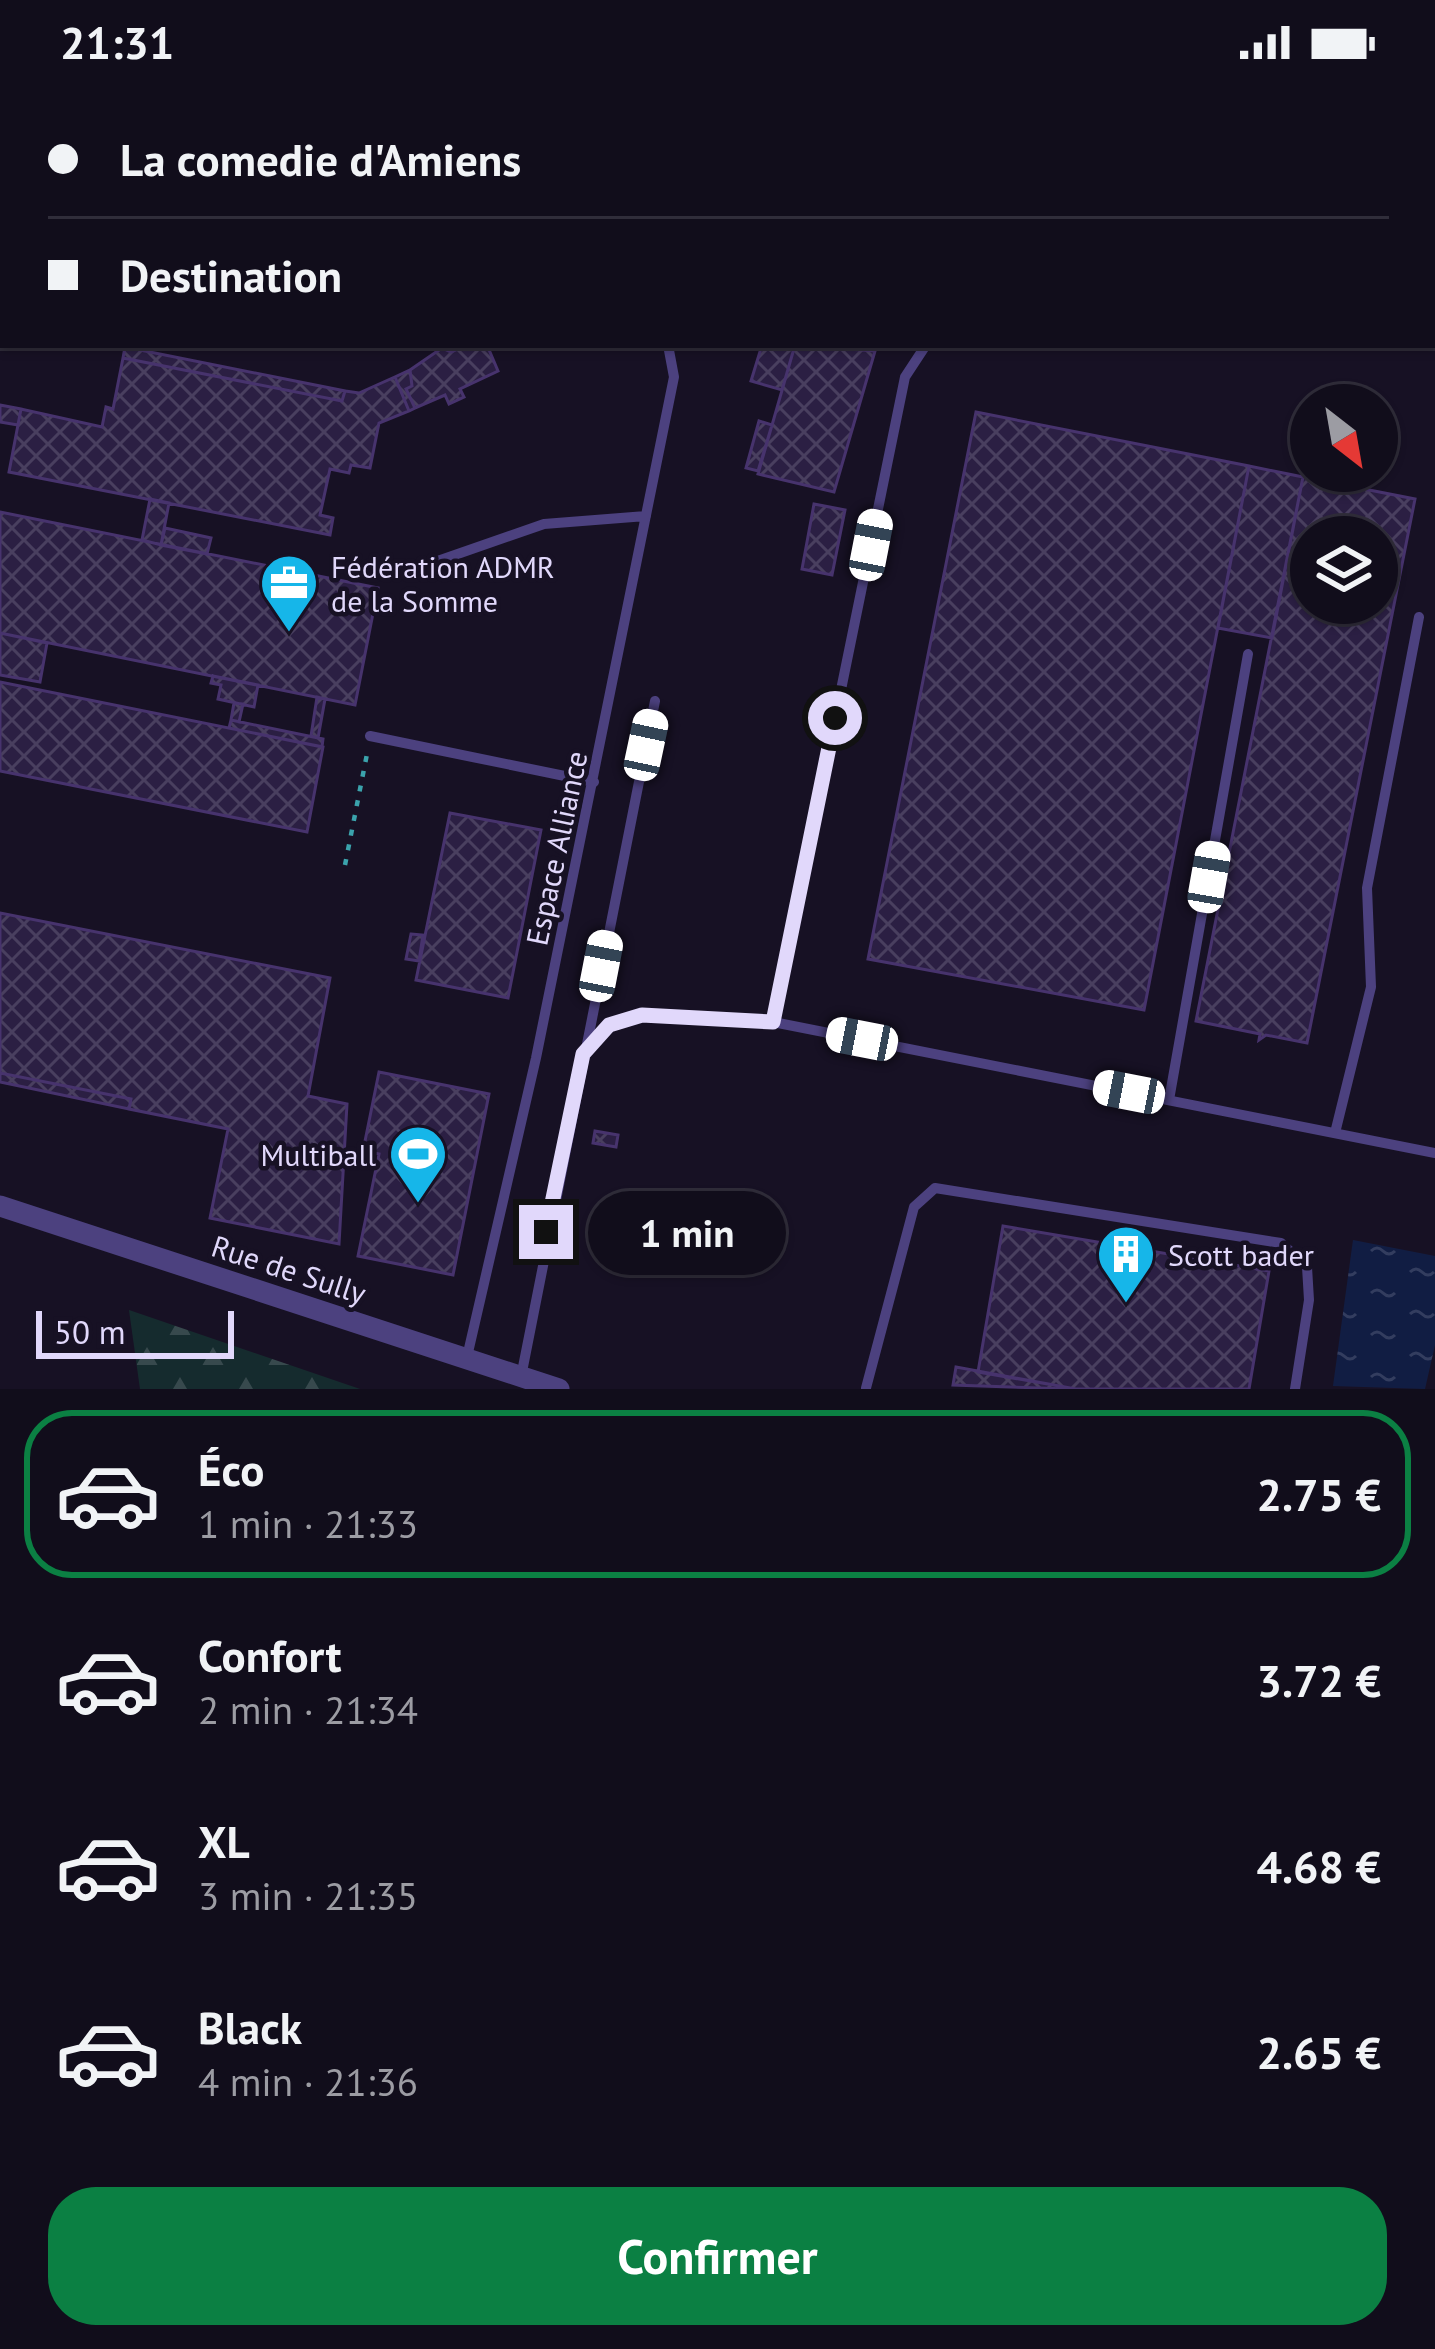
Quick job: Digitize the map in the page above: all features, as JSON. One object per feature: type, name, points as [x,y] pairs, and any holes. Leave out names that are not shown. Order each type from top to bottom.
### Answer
[{"type":"street","name":"Rue de Sully","points":[[0,1206],[559,1389]]},
{"type":"lane","name":"Espace Alliance","points":[[467,1359],[594,782],[674,376],[669,348]]},
{"type":"lane","points":[[773,1022],[905,376],[924,348]]},
{"type":"lane","points":[[406,572],[544,524],[646,516]]},
{"type":"lane","points":[[1335,1133],[1371,987],[1367,888],[1419,617]]},
{"type":"lane","points":[[1169,1100],[1248,654]]},
{"type":"lane","points":[[521,1377],[655,701]]},
{"type":"lane","points":[[370,736],[594,782]]},
{"type":"lane","points":[[583,1054],[609,1025],[642,1015],[773,1022],[1435,1153]]},
{"type":"lane","points":[[868,1388],[914,1208],[935,1188],[1281,1243],[1307,1267],[1295,1389]]},
{"type":"path","points":[[345,865],[370,736]]},
{"type":"green space","points":[[129,1310],[360,1389],[140,1389]]},
{"type":"water","points":[[1353,1240],[1435,1256],[1435,1345],[1425,1389],[1333,1386]]},
{"type":"building","points":[[125,348],[130,348],[345,391],[342,401],[123,358]]},
{"type":"building","points":[[442,348],[451,352],[488,348],[498,371],[460,389],[464,397],[449,404],[445,395],[415,408],[406,389],[412,386],[410,370]]},
{"type":"building","points":[[761,348],[794,348],[782,390],[751,381]]},
{"type":"building","points":[[794,348],[875,351],[834,492],[758,474]]},
{"type":"building","points":[[123,358],[342,401],[345,391],[359,393],[395,377],[409,411],[379,423],[370,468],[351,465],[349,473],[330,469],[320,515],[333,518],[330,535],[9,472],[21,409],[102,427],[106,407],[113,409]]},
{"type":"building","points":[[410,370],[412,386],[406,389],[415,408],[409,411],[395,377]]},
{"type":"building","points":[[0,405],[21,409],[18,425],[0,422]]},
{"type":"building","points":[[976,412],[1249,466],[1144,1010],[868,959]]},
{"type":"building","points":[[759,421],[772,425],[758,471],[746,468]]},
{"type":"building","points":[[1249,466],[1290,474],[1290,492],[1300,492],[1295,516],[1290,516],[1290,545],[1272,638],[1218,628]]},
{"type":"building","points":[[1300,492],[1379,492],[1415,499],[1398,585],[1398,516],[1295,516]]},
{"type":"building","points":[[150,499],[169,503],[161,545],[142,540]]},
{"type":"building","points":[[814,504],[845,510],[832,575],[802,569]]},
{"type":"building","points":[[0,512],[378,588],[355,705],[0,633]]},
{"type":"building","points":[[165,528],[211,538],[207,554],[161,545]]},
{"type":"building","points":[[1290,543],[1290,624],[1390,624],[1307,1043],[1266,1035],[1259,1040],[1260,1034],[1196,1021]]},
{"type":"building","points":[[0,633],[47,643],[40,682],[0,675]]},
{"type":"building","points":[[213,676],[258,685],[254,707],[218,699],[221,685],[211,683]]},
{"type":"building","points":[[0,682],[323,747],[307,832],[0,771]]},
{"type":"building","points":[[317,697],[325,699],[318,738],[311,736]]},
{"type":"building","points":[[234,703],[243,704],[239,722],[231,720]]},
{"type":"building","points":[[231,720],[323,739],[322,747],[229,728]]},
{"type":"building","points":[[450,813],[541,830],[508,998],[416,980]]},
{"type":"building","points":[[0,913],[330,978],[308,1096],[347,1104],[339,1244],[210,1218],[228,1129],[129,1109],[131,1099],[0,1073]]},
{"type":"building","points":[[411,934],[423,935],[419,961],[406,959]]},
{"type":"building","name":"Multiball","points":[[379,1072],[489,1094],[453,1275],[358,1256],[379,1154],[363,1151]]},
{"type":"building","points":[[0,1073],[131,1099],[129,1109],[0,1082]]},
{"type":"building","points":[[595,1131],[618,1135],[616,1147],[593,1143]]},
{"type":"building","name":"Scott bader","points":[[1003,1226],[1269,1271],[1249,1389],[1076,1389],[978,1372]]},
{"type":"building","points":[[956,1367],[1070,1388],[953,1385]]},
{"type":"place","name":"Fédération ADMR de la Somme","points":[[289,634]]},
{"type":"place","name":"Multiball","points":[[418,1205]]},
{"type":"place","name":"Scott bader","points":[[1126,1305]]},
{"type":"route","points":[[546,1232],[583,1054],[609,1025],[642,1015],[773,1022],[835,718]]}]
